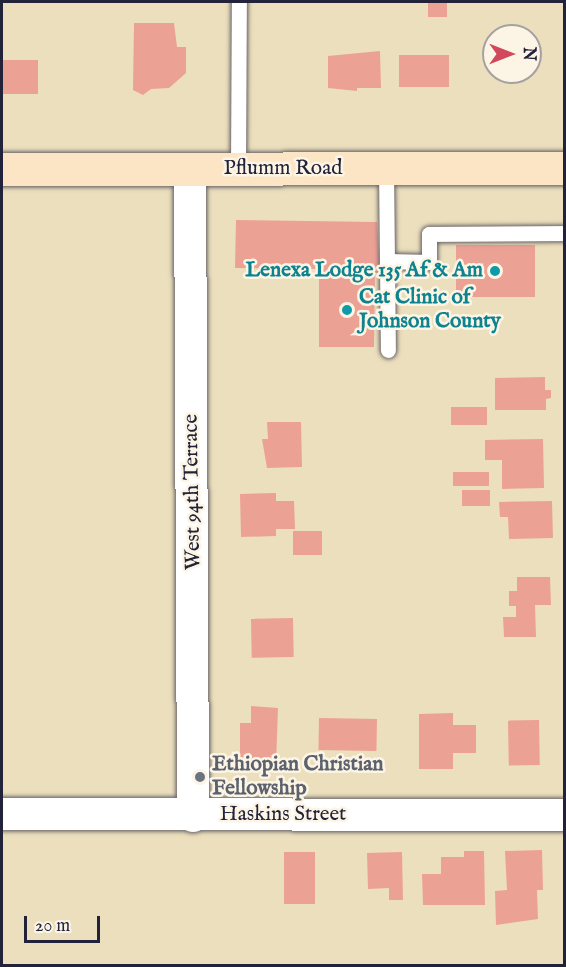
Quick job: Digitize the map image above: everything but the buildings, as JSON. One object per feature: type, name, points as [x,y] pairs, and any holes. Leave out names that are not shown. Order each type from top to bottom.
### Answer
[{"type":"main road","name":"Pflumm Road","points":[[2,169],[564,168]]},
{"type":"street","name":"West 94th Terrace","points":[[190,169],[193,816]]},
{"type":"street","name":"Haskins Street","points":[[2,814],[564,815]]},
{"type":"lane","points":[[238,169],[239,2]]},
{"type":"lane","points":[[386,168],[388,350]]},
{"type":"lane","points":[[387,261],[429,262],[429,234],[564,233]]},
{"type":"place","name":"Lenexa Lodge 135 Af & Am","points":[[495,271]]},
{"type":"place","name":"Cat Clinic of Johnson County","points":[[347,310]]},
{"type":"place","name":"Ethiopian Christian Fellowship","points":[[200,777]]}]
